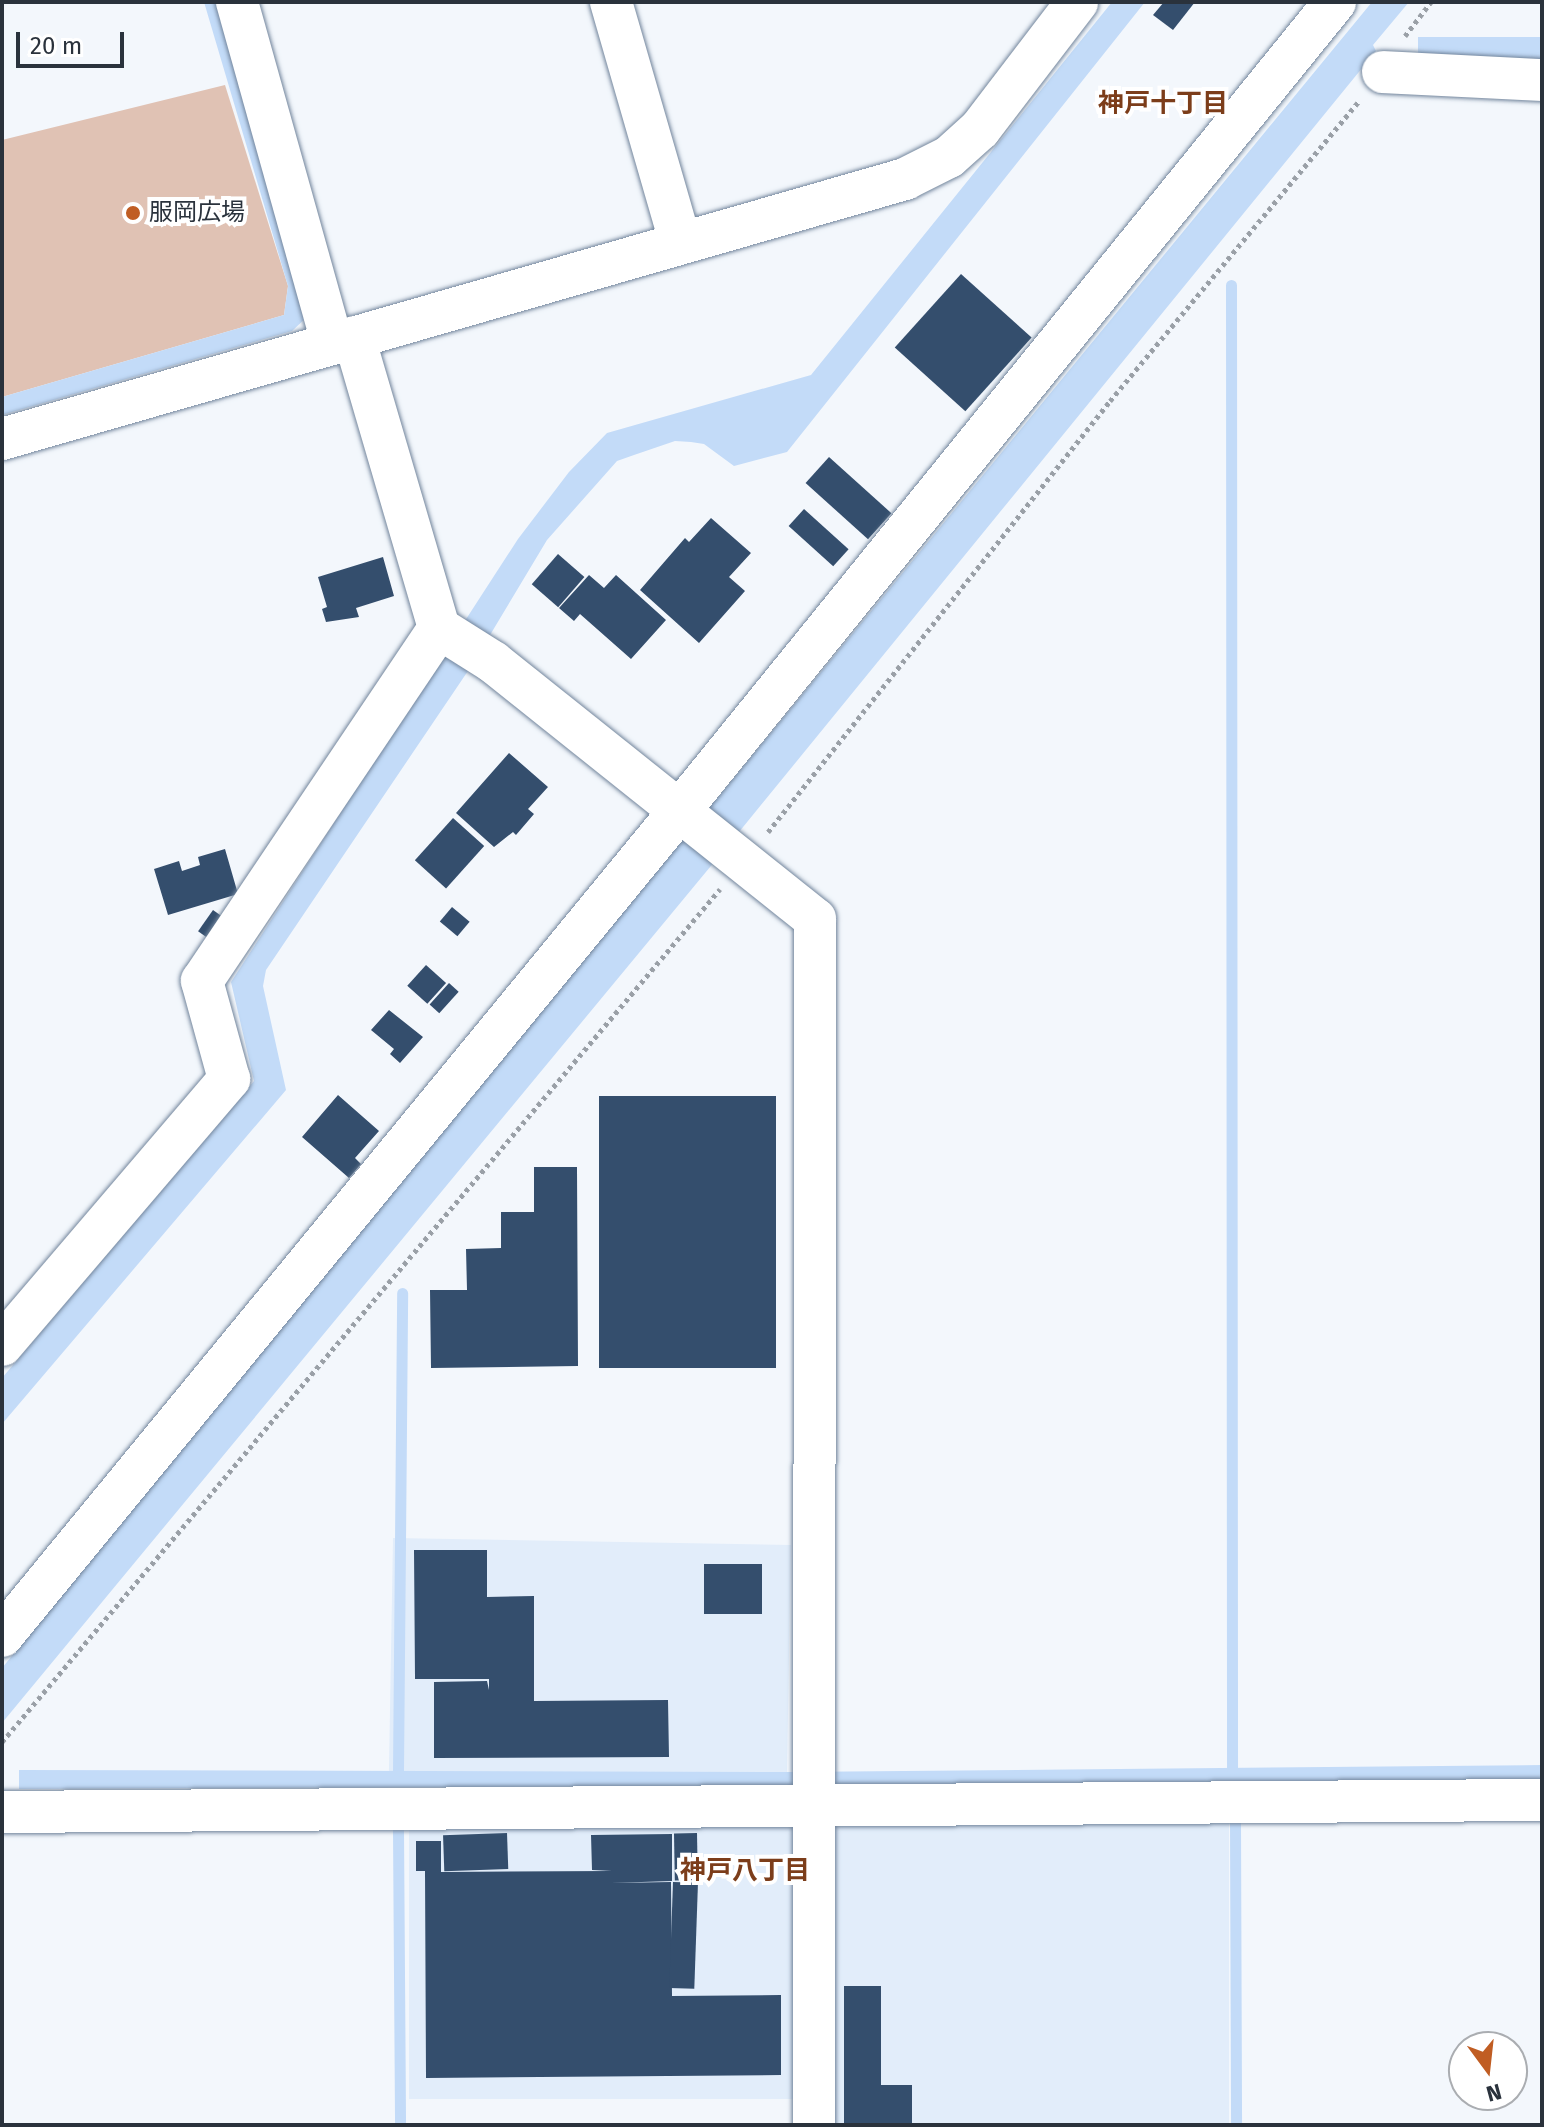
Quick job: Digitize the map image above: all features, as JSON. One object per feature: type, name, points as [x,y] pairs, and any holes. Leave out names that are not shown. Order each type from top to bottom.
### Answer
[{"type":"street","points":[[237,2],[343,340],[456,639],[686,814],[815,919],[814,2125]]},
{"type":"street","points":[[611,2],[680,241]]},
{"type":"street","points":[[2,439],[680,241],[905,179],[949,157],[980,129],[1077,2]]},
{"type":"street","points":[[2,1636],[686,814],[1335,2]]},
{"type":"street","points":[[1383,72],[1542,80]]},
{"type":"street","points":[[2,1345],[229,1079],[202,981],[456,639]]},
{"type":"street","points":[[2,1812],[812,1789],[1542,1800]]},
{"type":"shaded area","name":"服岡広場","points":[[225,85],[288,286],[284,315],[2,397],[2,140]]},
{"type":"shaded area","points":[[393,1538],[791,1545],[787,1778],[389,1771]]},
{"type":"shaded area","points":[[835,1816],[1229,1816],[1229,2125],[835,2125]]},
{"type":"shaded area","points":[[409,1827],[793,1827],[793,2099],[409,2099]]},
{"type":"water","points":[[204,2],[218,2],[308,316],[292,331],[2,415],[2,397],[284,315],[288,286]]},
{"type":"water","points":[[1112,2],[1145,2],[787,452],[734,466],[704,444],[675,441],[617,461],[547,540],[472,665],[266,970],[263,986],[286,1090],[2,1424],[2,1378],[254,1081],[231,982],[518,539],[569,472],[607,433],[811,375]]},
{"type":"water","points":[[1372,2],[1409,2],[1373,45],[1376,51],[739,832],[2,1723],[2,1668]]},
{"type":"water","points":[[1418,37],[1542,37],[1542,68],[1418,68]]},
{"type":"water","points":[[1542,1765],[1542,1782],[19,1789],[19,1770],[790,1772]]},
{"type":"building","points":[[1164,2],[1195,2],[1173,30],[1153,15]]},
{"type":"building","points":[[961,274],[1032,338],[965,411],[895,348]]},
{"type":"building","points":[[829,457],[891,513],[868,539],[806,483]]},
{"type":"building","points":[[804,509],[849,549],[833,566],[789,526]]},
{"type":"building","points":[[711,518],[751,553],[729,577],[745,591],[699,643],[640,590],[685,538],[689,542]]},
{"type":"building","points":[[558,554],[584,577],[558,607],[532,584]]},
{"type":"building","points":[[383,557],[394,596],[356,608],[359,617],[326,622],[322,609],[327,607],[318,577]]},
{"type":"building","points":[[589,575],[604,588],[616,575],[666,620],[631,659],[580,614],[574,621],[559,608]]},
{"type":"building","points":[[509,753],[548,787],[528,809],[534,814],[516,835],[513,832],[494,847],[456,813]]},
{"type":"building","points":[[453,818],[484,846],[446,888],[415,860]]},
{"type":"building","points":[[225,849],[238,894],[168,915],[154,869],[179,861],[182,871],[200,865],[198,857]]},
{"type":"building","points":[[452,907],[470,922],[457,936],[440,922]]},
{"type":"building","points":[[213,910],[223,917],[208,938],[198,931]]},
{"type":"building","points":[[426,965],[446,983],[427,1004],[407,986]]},
{"type":"building","points":[[449,983],[459,992],[439,1013],[430,1005]]},
{"type":"building","points":[[389,1010],[423,1037],[400,1063],[390,1054],[394,1049],[371,1030]]},
{"type":"building","points":[[338,1095],[379,1131],[355,1158],[361,1164],[349,1178],[302,1137]]},
{"type":"building","points":[[599,1096],[776,1096],[776,1368],[599,1368]]},
{"type":"building","points":[[534,1167],[577,1167],[578,1366],[431,1368],[430,1290],[467,1290],[466,1249],[501,1248],[501,1212],[534,1212]]},
{"type":"building","points":[[414,1550],[487,1550],[487,1597],[534,1596],[534,1701],[668,1700],[669,1757],[434,1758],[434,1682],[487,1681],[489,1690],[489,1679],[415,1679]]},
{"type":"building","points":[[704,1564],[762,1564],[762,1614],[704,1614]]},
{"type":"building","points":[[507,1833],[508,1869],[444,1871],[443,1835]]},
{"type":"building","points":[[674,1833],[697,1833],[698,1880],[675,1880]]},
{"type":"building","points":[[672,1834],[672,1881],[611,1883],[671,1882],[672,1996],[781,1995],[781,2075],[426,2078],[425,1871],[416,1871],[416,1841],[441,1841],[441,1872],[612,1871],[592,1870],[591,1835]]},
{"type":"building","points":[[673,1882],[698,1883],[694,1989],[669,1988]]},
{"type":"building","points":[[844,1986],[881,1986],[881,2085],[912,2085],[912,2125],[844,2125]]},
{"type":"waterway","points":[[1231,285],[1232,1769]]},
{"type":"waterway","points":[[398,1771],[402,1293]]},
{"type":"waterway","points":[[1235,1820],[1236,2125]]},
{"type":"waterway","points":[[398,1830],[400,2125]]},
{"type":"place","name":"服岡広場","points":[[133,213]]},
{"type":"district","name":"神戸十丁目","points":[[1163,104]]},
{"type":"district","name":"神戸八丁目","points":[[745,1871]]}]
